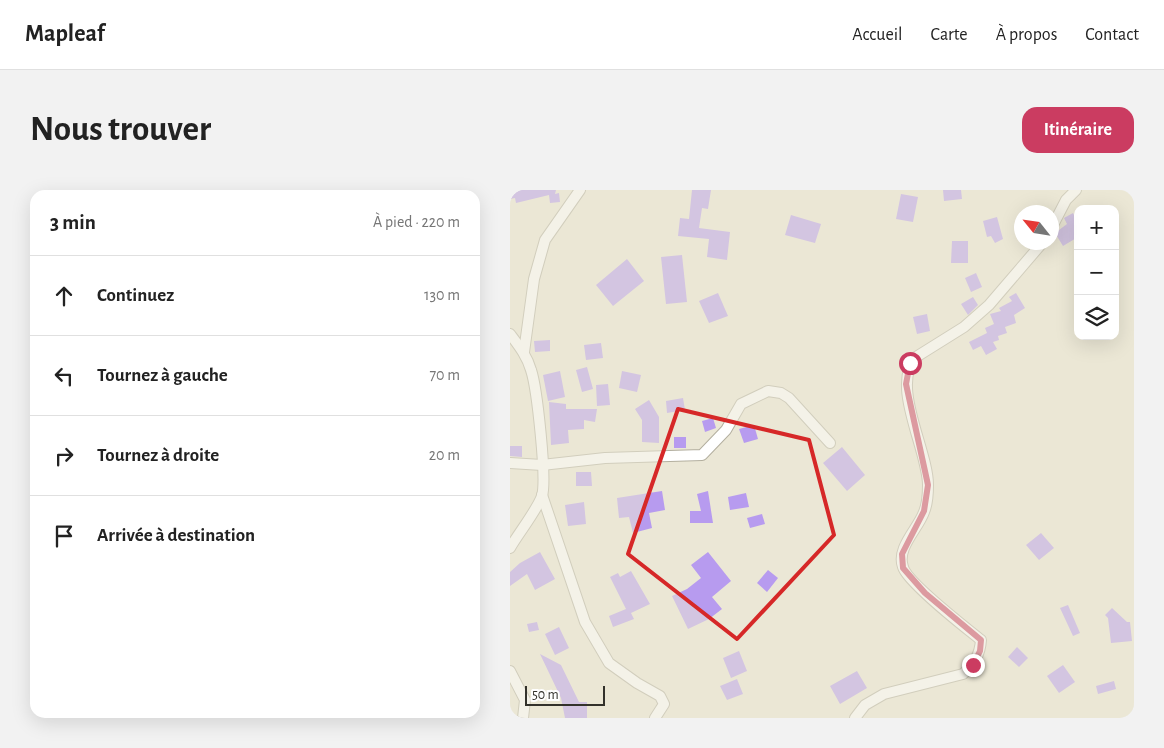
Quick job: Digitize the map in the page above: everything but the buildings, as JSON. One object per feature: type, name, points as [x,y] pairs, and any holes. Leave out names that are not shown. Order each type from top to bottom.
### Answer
[{"type":"street","points":[[524,352],[534,279],[545,240],[580,190]]},
{"type":"street","points":[[1059,214],[1066,200],[1076,190]]},
{"type":"street","points":[[855,718],[865,705],[884,694],[963,674],[973,665],[980,651],[981,640],[925,593],[903,568],[902,554],[924,511],[928,485],[906,384],[910,363],[916,357],[964,327],[989,305],[1036,250]]},
{"type":"street","points":[[510,334],[524,352],[532,372],[540,429],[542,495],[585,622],[609,664],[660,696],[664,704],[655,718]]},
{"type":"street","points":[[510,463],[542,465],[606,458],[702,455],[726,430],[741,404],[768,391],[781,393],[789,398],[830,443]]},
{"type":"street","points":[[510,548],[542,495]]},
{"type":"street","points":[[510,671],[525,700],[523,718]]},
{"type":"highlighted area","points":[[678,409],[809,440],[834,535],[737,639],[628,554]]},
{"type":"route","points":[[910,363],[906,384],[928,485],[924,511],[902,554],[903,568],[925,593],[981,640],[980,651],[973,665]]}]
